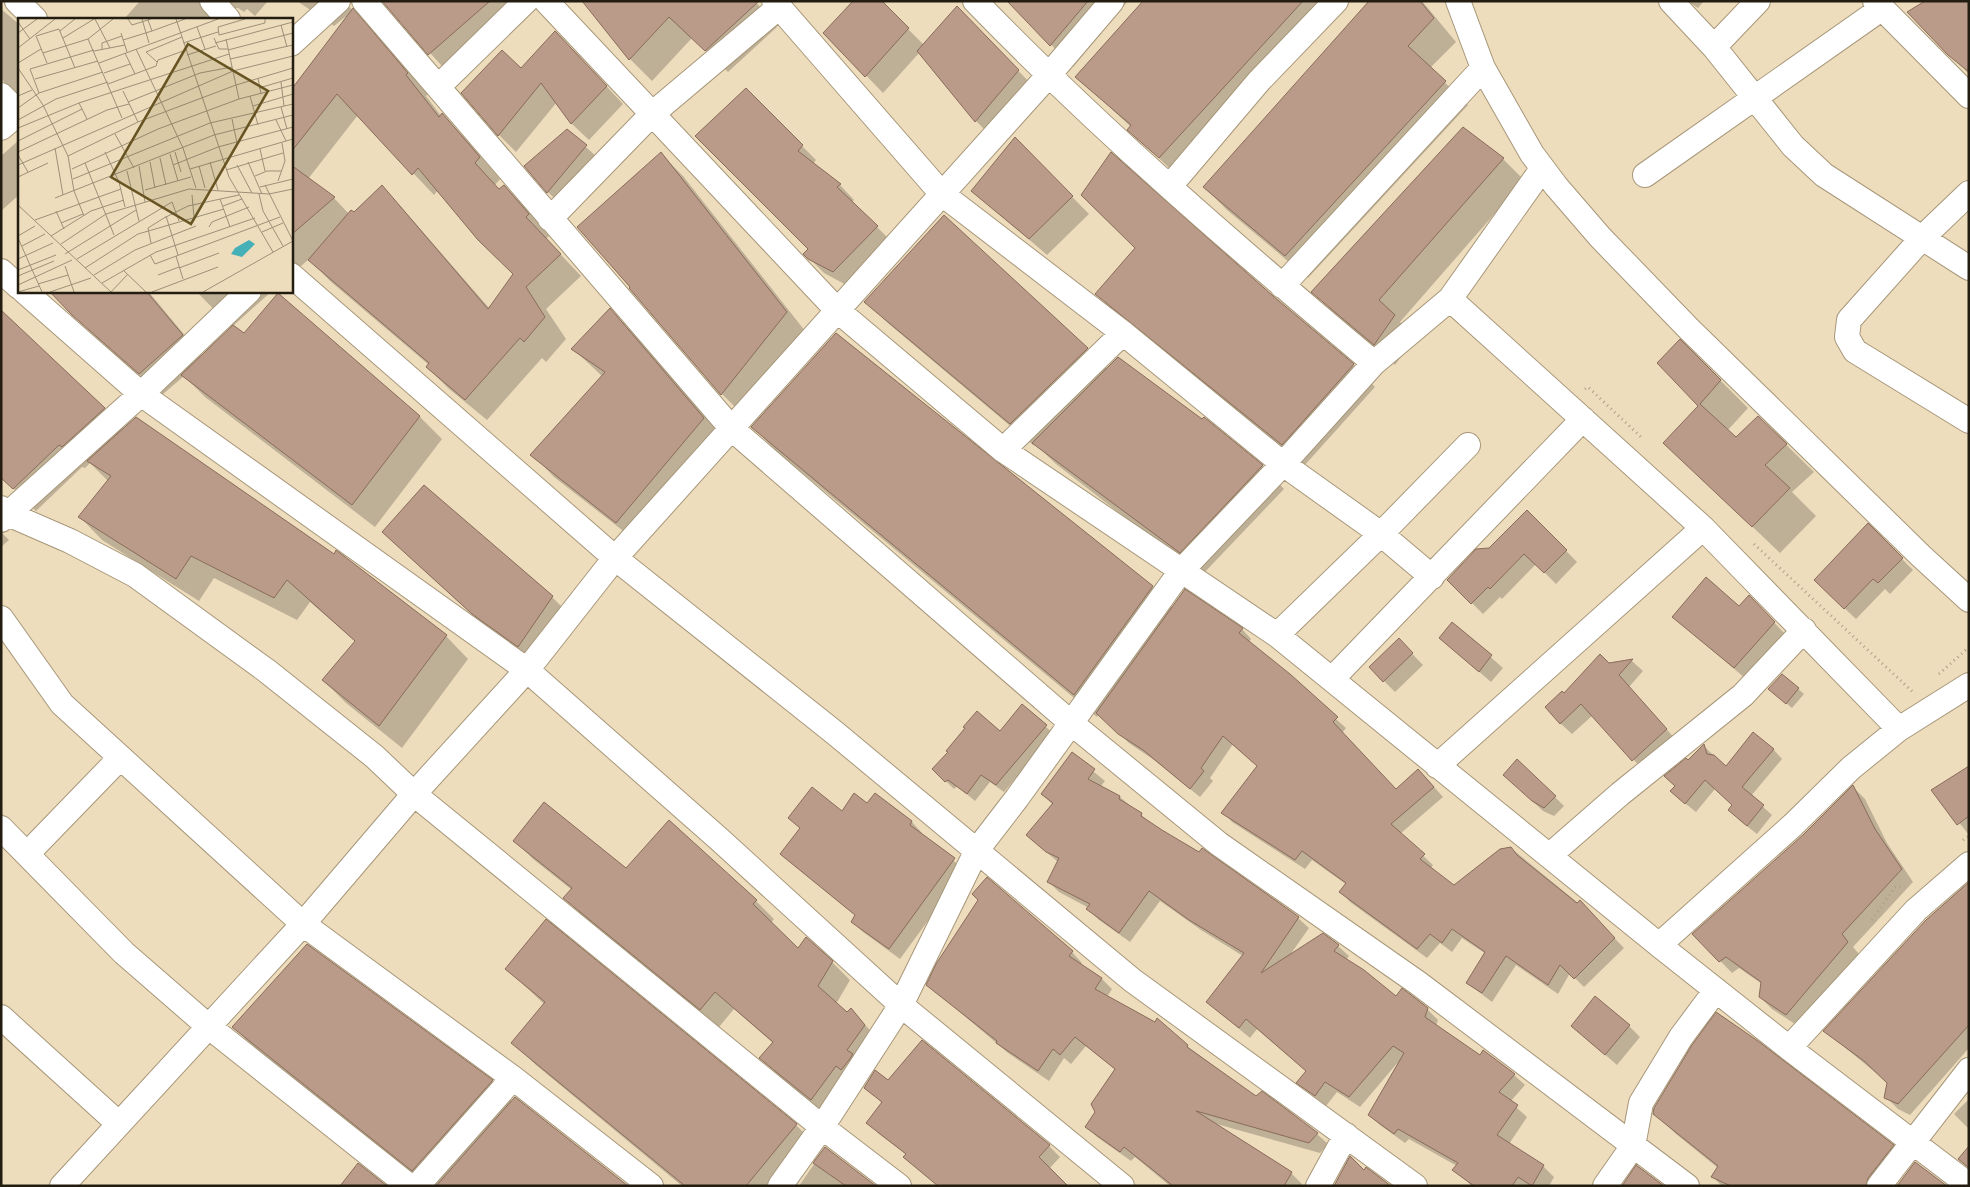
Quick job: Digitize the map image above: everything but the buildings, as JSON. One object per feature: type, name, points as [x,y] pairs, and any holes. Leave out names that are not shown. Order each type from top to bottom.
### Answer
[{"type":"street","points":[[17,1],[34,18]]},
{"type":"street","points":[[212,1],[227,18]]},
{"type":"street","points":[[292,43],[338,1]]},
{"type":"street","points":[[364,1],[732,429],[1070,722],[1219,844],[1418,983],[1687,1186]]},
{"type":"street","points":[[438,87],[526,1]]},
{"type":"street","points":[[546,1],[837,310],[1003,450],[1277,635],[1333,678],[1437,766],[1550,855],[1659,945],[1789,1048],[1969,1185]]},
{"type":"street","points":[[975,1],[1048,76],[1282,286],[1374,363]]},
{"type":"street","points":[[74,1182],[119,1124],[302,924],[414,794],[527,670],[615,558],[1048,76],[1112,1]]},
{"type":"street","points":[[1170,186],[1259,81],[1336,1]]},
{"type":"street","points":[[1458,1],[1483,68],[1512,122],[1542,169],[1600,237],[1689,329],[1921,556],[1969,600]]},
{"type":"street","points":[[1671,1],[1714,46],[1792,146],[1824,175],[1969,268]]},
{"type":"street","points":[[1714,46],[1758,1]]},
{"type":"street","points":[[550,218],[652,114],[776,4],[942,194],[1123,333],[1283,464],[1381,534],[1432,577]]},
{"type":"street","points":[[1645,175],[1755,99],[1878,5],[1969,96]]},
{"type":"street","points":[[1282,286],[1483,68]]},
{"type":"street","points":[[1,95],[18,112]]},
{"type":"street","points":[[1,128],[18,114]]},
{"type":"street","points":[[780,1186],[822,1127],[901,1005],[977,850],[1018,798],[1070,722],[1181,571],[1283,464],[1374,363],[1450,299],[1542,169]]},
{"type":"street","points":[[1969,193],[1923,237],[1848,320],[1847,337],[1855,351],[1969,421]]},
{"type":"street","points":[[1,271],[18,285]]},
{"type":"street","points":[[292,276],[615,558],[835,733],[1132,980],[1415,1186]]},
{"type":"street","points":[[25,292],[141,394],[527,670],[719,839],[901,1005],[1122,1186]]},
{"type":"street","points":[[248,292],[141,394],[3,514],[70,541],[135,575],[267,671],[374,757],[414,794],[822,1127],[899,1186]]},
{"type":"street","points":[[1450,299],[1703,528],[1899,730]]},
{"type":"street","points":[[1003,450],[1123,333]]},
{"type":"street","points":[[1333,678],[1583,419]]},
{"type":"street","points":[[1277,635],[1381,534],[1468,445]]},
{"type":"street","points":[[1437,766],[1703,528]]},
{"type":"street","points":[[1,618],[62,704],[302,924],[512,1078],[651,1186]]},
{"type":"street","points":[[1550,855],[1620,794],[1743,695],[1804,630]]},
{"type":"street","points":[[1659,945],[1793,825],[1851,768],[1899,730],[1969,685]]},
{"type":"street","points":[[27,854],[120,758]]},
{"type":"street","points":[[1,828],[124,953],[208,1026],[408,1186]]},
{"type":"street","points":[[1789,1048],[1916,910],[1969,864]]},
{"type":"street","points":[[1605,1186],[1633,1146],[1641,1103],[1680,1037],[1716,990]]},
{"type":"street","points":[[1,1017],[119,1124]]},
{"type":"street","points":[[1879,1186],[1969,1070]]},
{"type":"street","points":[[418,1186],[512,1078]]},
{"type":"street","points":[[1318,1186],[1346,1135]]},
{"type":"path","points":[[1962,842],[1969,836]]},
{"type":"path","points":[[1868,925],[1895,886],[1903,888],[1908,884]]}]
